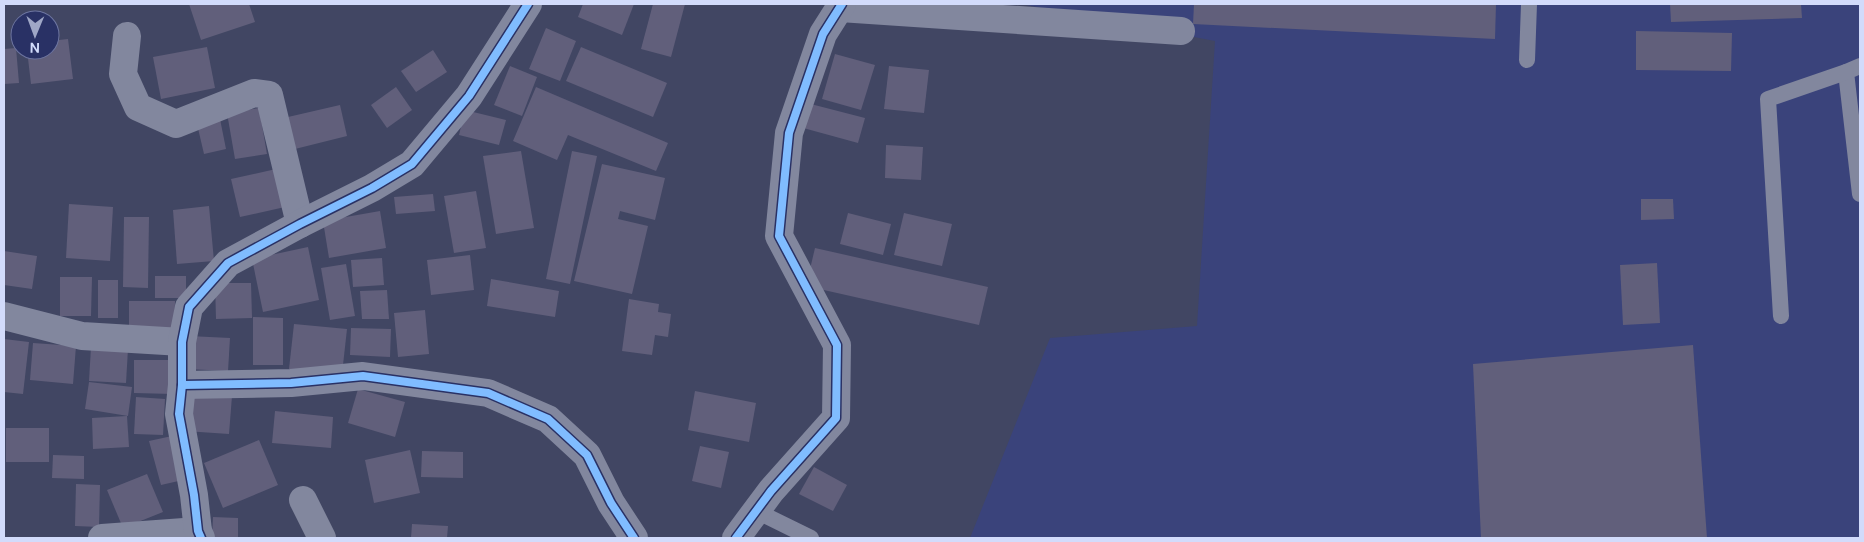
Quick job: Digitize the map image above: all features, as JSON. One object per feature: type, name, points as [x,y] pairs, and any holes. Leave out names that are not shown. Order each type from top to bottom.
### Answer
[{"type":"street","points":[[102,538],[199,534],[179,414],[182,385],[182,342],[189,307],[228,263],[372,188],[412,164],[469,96],[528,4]]},
{"type":"street","points":[[736,538],[771,491],[836,418],[837,345],[779,236],[789,133],[823,34],[841,6],[1181,31]]},
{"type":"street","points":[[127,36],[123,74],[138,107],[176,124],[254,93],[269,95],[300,224]]},
{"type":"street","points":[[4,316],[82,336],[182,342]]},
{"type":"street","points":[[182,385],[291,383],[363,376],[488,393],[548,419],[587,454],[611,503],[634,538]]},
{"type":"street","points":[[303,500],[322,538]]},
{"type":"lane","points":[[1527,60],[1529,4]]},
{"type":"lane","points":[[1781,316],[1768,100],[1853,69],[1860,194]]},
{"type":"lane","points":[[756,511],[811,538]]},
{"type":"shaded area","points":[[1021,4],[1860,4],[1860,538],[970,538],[1050,338],[1197,326],[1215,41]]},
{"type":"building","points":[[189,4],[249,4],[255,22],[201,40]]},
{"type":"building","points":[[583,4],[634,4],[622,35],[578,17]]},
{"type":"building","points":[[653,4],[685,4],[671,57],[641,49]]},
{"type":"building","points":[[1194,4],[1496,4],[1495,39],[1193,24]]},
{"type":"building","points":[[1670,4],[1801,4],[1802,18],[1671,22]]},
{"type":"building","points":[[546,28],[576,41],[560,81],[529,69]]},
{"type":"building","points":[[1636,31],[1732,33],[1731,71],[1636,70]]},
{"type":"building","points":[[68,39],[73,79],[31,84],[28,60],[60,60],[60,40]]},
{"type":"building","points":[[207,47],[215,88],[161,99],[153,57]]},
{"type":"building","points":[[581,47],[667,83],[653,117],[566,81]]},
{"type":"building","points":[[10,48],[10,60],[17,60],[19,83],[4,84],[4,49]]},
{"type":"building","points":[[433,50],[447,72],[416,92],[401,71]]},
{"type":"building","points":[[835,54],[875,65],[861,110],[822,99]]},
{"type":"building","points":[[510,66],[537,77],[522,116],[494,105]]},
{"type":"building","points":[[889,66],[929,70],[924,113],[884,109]]},
{"type":"building","points":[[396,87],[412,110],[387,128],[371,105]]},
{"type":"building","points":[[536,87],[668,143],[656,171],[568,135],[557,160],[513,141]]},
{"type":"building","points":[[803,102],[865,118],[858,143],[796,126]]},
{"type":"building","points":[[340,105],[347,136],[295,149],[288,117]]},
{"type":"building","points":[[259,108],[267,154],[235,159],[227,113]]},
{"type":"building","points":[[465,110],[506,120],[499,145],[459,135]]},
{"type":"building","points":[[220,119],[226,149],[204,154],[197,124]]},
{"type":"building","points":[[886,145],[923,147],[921,180],[885,178]]},
{"type":"building","points":[[521,151],[534,228],[496,234],[483,156]]},
{"type":"building","points":[[572,151],[597,156],[570,284],[546,279]]},
{"type":"building","points":[[602,164],[665,178],[655,220],[620,211],[618,219],[648,226],[632,294],[574,281]]},
{"type":"building","points":[[276,169],[285,207],[240,217],[231,179]]},
{"type":"building","points":[[476,191],[486,248],[454,253],[444,196]]},
{"type":"building","points":[[433,194],[435,211],[396,214],[394,197]]},
{"type":"building","points":[[1641,199],[1673,199],[1674,219],[1641,220]]},
{"type":"building","points":[[69,204],[113,207],[110,261],[66,258]]},
{"type":"building","points":[[209,206],[214,261],[177,264],[173,210]]},
{"type":"building","points":[[380,211],[386,248],[329,258],[323,221]]},
{"type":"building","points":[[848,213],[891,224],[883,255],[840,244]]},
{"type":"building","points":[[904,213],[952,224],[942,266],[894,255]]},
{"type":"building","points":[[124,217],[149,217],[148,288],[123,287]]},
{"type":"building","points":[[308,247],[319,300],[263,312],[252,259]]},
{"type":"building","points":[[815,248],[988,287],[979,325],[806,286]]},
{"type":"building","points":[[4,251],[37,256],[32,289],[4,285]]},
{"type":"building","points":[[470,255],[474,290],[431,295],[427,260]]},
{"type":"building","points":[[382,258],[384,285],[353,287],[351,260]]},
{"type":"building","points":[[1657,263],[1660,323],[1623,325],[1620,265]]},
{"type":"building","points":[[346,264],[355,316],[330,320],[321,268]]},
{"type":"building","points":[[155,276],[186,276],[186,298],[155,298]]},
{"type":"building","points":[[60,277],[92,277],[91,316],[60,316]]},
{"type":"building","points":[[491,279],[559,291],[555,317],[487,306]]},
{"type":"building","points":[[98,280],[118,280],[118,318],[98,318]]},
{"type":"building","points":[[215,283],[251,283],[252,318],[216,319]]},
{"type":"building","points":[[387,290],[389,319],[362,319],[360,291]]},
{"type":"building","points":[[629,299],[659,304],[658,312],[671,314],[668,337],[655,335],[652,355],[622,351]]},
{"type":"building","points":[[129,301],[175,301],[174,334],[129,334]]},
{"type":"building","points":[[425,310],[429,354],[398,357],[394,313]]},
{"type":"building","points":[[253,317],[283,318],[283,365],[253,365]]},
{"type":"building","points":[[294,324],[347,329],[342,374],[289,369]]},
{"type":"building","points":[[351,328],[391,329],[390,357],[350,355]]},
{"type":"building","points":[[189,336],[230,338],[228,371],[187,369]]},
{"type":"building","points":[[4,339],[29,342],[23,394],[4,392]]},
{"type":"building","points":[[33,343],[76,346],[73,384],[30,380]]},
{"type":"building","points":[[1693,345],[1707,538],[1481,538],[1473,364]]},
{"type":"building","points":[[91,347],[128,349],[126,383],[89,381]]},
{"type":"building","points":[[134,360],[174,360],[173,394],[134,393]]},
{"type":"building","points":[[89,382],[132,387],[128,416],[85,409]]},
{"type":"building","points":[[358,389],[405,402],[395,437],[348,423]]},
{"type":"building","points":[[695,391],[756,403],[749,442],[688,430]]},
{"type":"building","points":[[188,393],[232,396],[229,434],[185,431]]},
{"type":"building","points":[[136,397],[165,399],[163,435],[134,434]]},
{"type":"building","points":[[275,411],[333,417],[331,448],[272,443]]},
{"type":"building","points":[[127,416],[129,447],[93,449],[92,418]]},
{"type":"building","points":[[6,428],[49,428],[49,462],[6,462]]},
{"type":"building","points":[[172,436],[183,480],[161,485],[149,441]]},
{"type":"building","points":[[259,440],[278,485],[223,508],[204,463]]},
{"type":"building","points":[[700,446],[729,452],[721,488],[692,481]]},
{"type":"building","points":[[410,450],[420,493],[374,503],[365,460]]},
{"type":"building","points":[[422,451],[463,452],[463,478],[421,477]]},
{"type":"building","points":[[53,455],[84,456],[84,479],[52,478]]},
{"type":"building","points":[[814,467],[847,485],[833,511],[799,494]]},
{"type":"building","points":[[147,474],[163,512],[123,528],[107,490]]},
{"type":"building","points":[[76,484],[100,485],[99,527],[75,526]]},
{"type":"building","points":[[213,517],[238,518],[238,538],[212,538]]},
{"type":"building","points":[[412,524],[448,526],[447,538],[411,538]]},
{"type":"cycle path","points":[[201,538],[198,531],[194,495],[179,414],[182,385],[182,342],[189,307],[228,263],[372,188],[412,164],[469,96],[528,4]]},
{"type":"cycle path","points":[[736,538],[771,491],[836,418],[837,345],[779,236],[789,133],[823,34],[842,4]]},
{"type":"cycle path","points":[[182,385],[291,383],[363,376],[488,393],[548,419],[587,455],[611,503],[634,538]]}]
